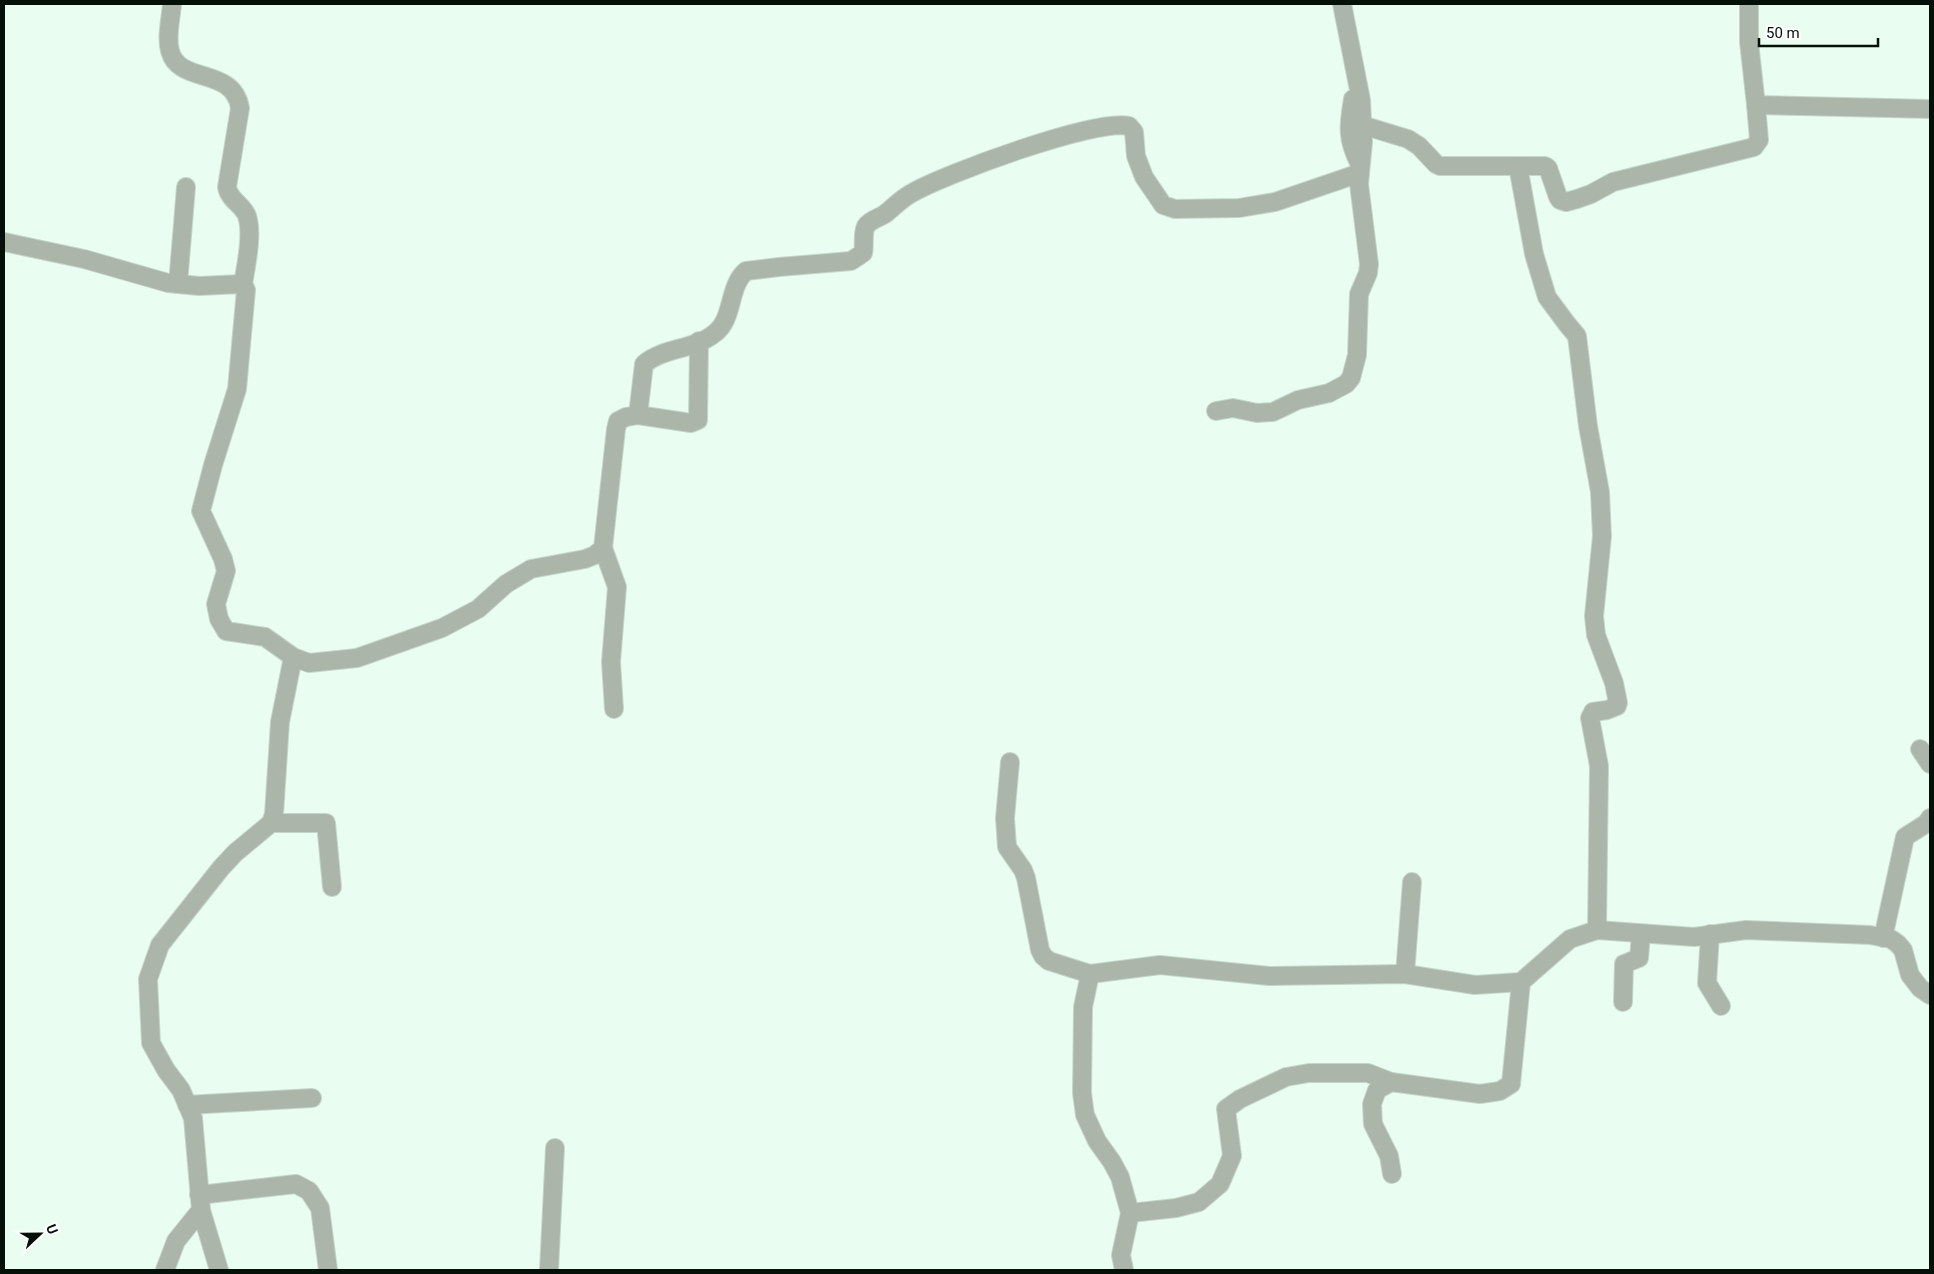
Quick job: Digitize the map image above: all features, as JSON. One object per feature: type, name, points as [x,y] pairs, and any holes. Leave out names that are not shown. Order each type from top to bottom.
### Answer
[{"type":"street","points":[[172,4],[169,49],[178,66],[190,72],[209,76],[229,88],[238,98],[240,108],[227,187],[228,194],[245,212],[248,222],[248,245],[243,284],[246,290],[237,389],[212,466],[201,511],[226,571],[216,604],[219,619],[226,631],[265,637],[293,657],[309,663],[356,658],[442,628],[478,609],[506,584],[531,570],[585,559],[595,555],[603,548]]},
{"type":"street","points":[[1216,411],[1234,408],[1257,413],[1273,412],[1298,400],[1329,393],[1346,384],[1351,378],[1357,355],[1359,294],[1368,273],[1369,264],[1359,184],[1363,142],[1361,100],[1342,4]]},
{"type":"street","points":[[1362,126],[1408,139],[1419,146],[1437,165],[1545,166],[1548,168],[1560,200],[1566,202],[1577,200],[1613,182],[1754,147],[1759,140],[1749,42],[1750,4]]},
{"type":"street","points":[[1356,76],[1349,133],[1352,148],[1361,171]]},
{"type":"street","points":[[1756,105],[1930,109]]},
{"type":"street","points":[[638,415],[644,364],[659,354],[698,342],[717,332],[724,322],[739,280],[746,271],[851,261],[863,253],[866,227],[870,222],[884,215],[910,194],[933,182],[1006,155],[1092,128],[1122,124],[1129,126],[1135,136],[1136,156],[1144,178],[1163,205],[1175,209],[1239,208],[1275,202],[1361,171]]},
{"type":"street","points":[[1518,166],[1534,254],[1547,297],[1578,336],[1588,426],[1600,492],[1602,536],[1594,616],[1596,636],[1614,683],[1618,703],[1617,706],[1607,710],[1593,712],[1590,718],[1599,766],[1597,930]]},
{"type":"street","points":[[178,284],[186,187]]},
{"type":"street","points":[[4,242],[84,259],[168,283],[199,286],[243,284]]},
{"type":"street","points":[[614,710],[611,662],[617,587],[603,548],[616,429],[618,422],[626,417],[638,415],[691,423],[698,420],[698,342]]},
{"type":"street","points":[[219,1270],[200,1202],[192,1118],[181,1090],[166,1070],[151,1043],[148,978],[160,944],[221,868],[235,853],[271,823],[274,814],[280,722],[293,657]]},
{"type":"street","points":[[1920,749],[1930,764]]},
{"type":"street","points":[[1010,762],[1005,818],[1007,847],[1023,870],[1026,878],[1040,950],[1049,961],[1090,974],[1160,965],[1269,976],[1405,974],[1475,985],[1521,982],[1570,939],[1597,930],[1694,936],[1746,930],[1870,935],[1892,939],[1904,950],[1910,975],[1920,988],[1930,995]]},
{"type":"street","points":[[1883,938],[1905,837],[1927,823],[1930,818]]},
{"type":"street","points":[[271,823],[326,824],[332,887]]},
{"type":"street","points":[[1405,974],[1412,882]]},
{"type":"street","points":[[1623,1002],[1624,964],[1639,958],[1641,934]]},
{"type":"street","points":[[1710,934],[1707,983],[1720,1006]]},
{"type":"street","points":[[1090,974],[1083,1006],[1082,1093],[1085,1115],[1097,1141],[1120,1177],[1130,1213],[1121,1254],[1124,1270]]},
{"type":"street","points":[[1130,1213],[1176,1208],[1199,1202],[1220,1184],[1232,1156],[1226,1109],[1240,1099],[1286,1077],[1310,1073],[1368,1073],[1391,1082],[1480,1094],[1500,1090],[1511,1084],[1521,982]]},
{"type":"street","points":[[1391,1082],[1377,1090],[1372,1104],[1373,1124],[1390,1156],[1392,1174]]},
{"type":"street","points":[[187,1105],[312,1098]]},
{"type":"street","points":[[549,1270],[555,1148]]},
{"type":"street","points":[[165,1270],[176,1241],[200,1202],[296,1184],[309,1191],[320,1208],[328,1270]]}]
